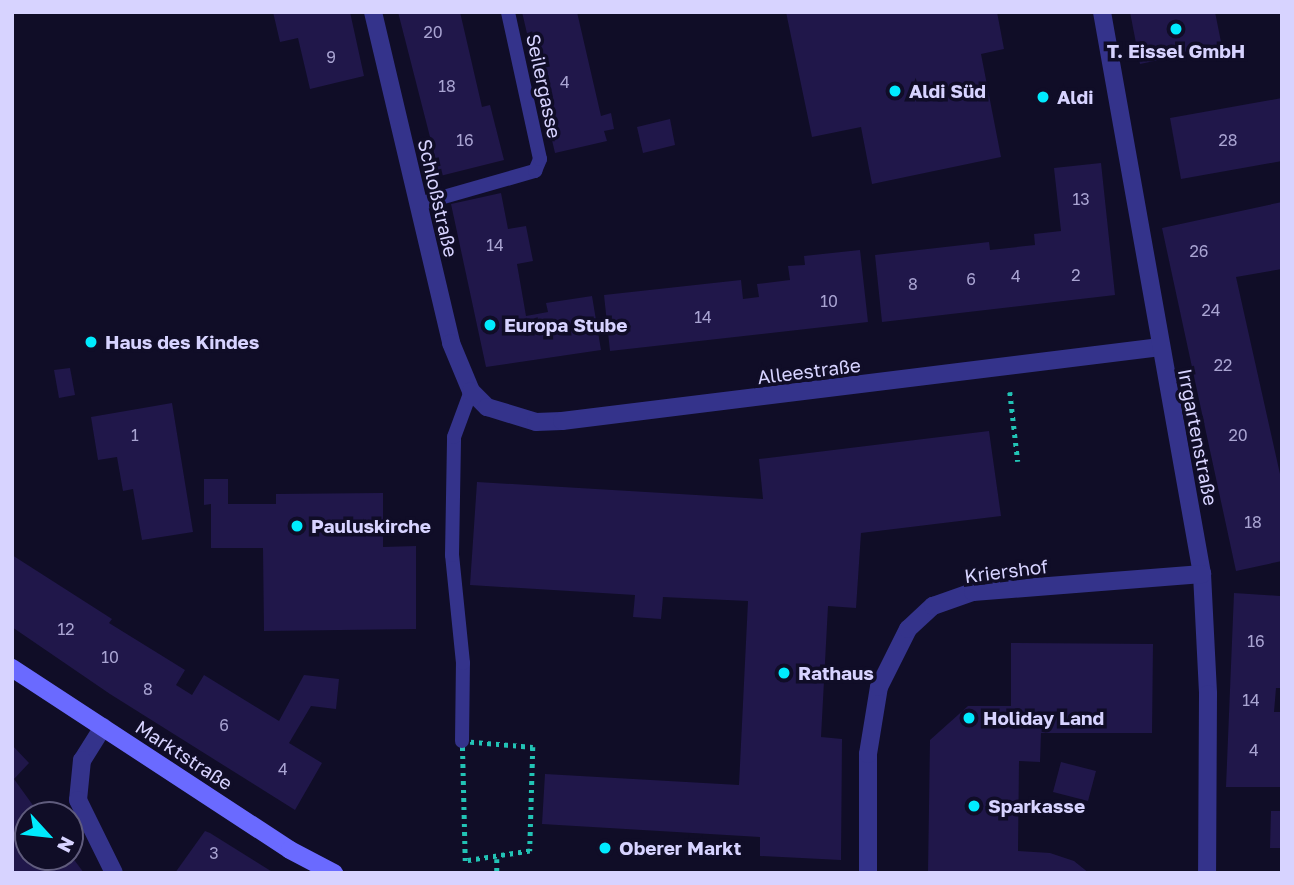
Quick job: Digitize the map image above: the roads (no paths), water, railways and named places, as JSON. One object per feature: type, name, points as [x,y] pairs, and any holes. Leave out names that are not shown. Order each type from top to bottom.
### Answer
[{"type":"street","name":"Schloßstraße","points":[[373,12],[451,343],[471,391]]},
{"type":"street","name":"Irrgartenstraße","points":[[1102,12],[1202,574],[1208,694],[1207,873]]},
{"type":"street","name":"Alleestraße","points":[[471,391],[487,407],[536,422],[1160,347]]},
{"type":"street","name":"Kriershof","points":[[868,873],[868,754],[879,687],[908,629],[933,606],[973,592],[1202,574]]},
{"type":"street","name":"Marktstraße","points":[[12,667],[290,850],[334,873]]},
{"type":"street","points":[[103,727],[82,760],[78,800],[114,873]]},
{"type":"lane","name":"Seilergasse","points":[[419,204],[535,171],[540,159],[508,12]]},
{"type":"lane","points":[[462,741],[463,663],[452,555],[454,450],[471,391]]},
{"type":"place","name":"T. Eissel GmbH","points":[[1176,29]]},
{"type":"place","name":"Aldi Süd","points":[[895,91]]},
{"type":"place","name":"Aldi","points":[[1043,97]]},
{"type":"place","name":"Europa Stube","points":[[490,325]]},
{"type":"place","name":"Haus des Kindes","points":[[91,342]]},
{"type":"place","name":"Pauluskirche","points":[[297,526]]},
{"type":"place","name":"Rathaus","points":[[784,673]]},
{"type":"place","name":"Holiday Land","points":[[969,718]]},
{"type":"place","name":"Sparkasse","points":[[974,806]]},
{"type":"place","name":"Oberer Markt","points":[[605,848]]}]
